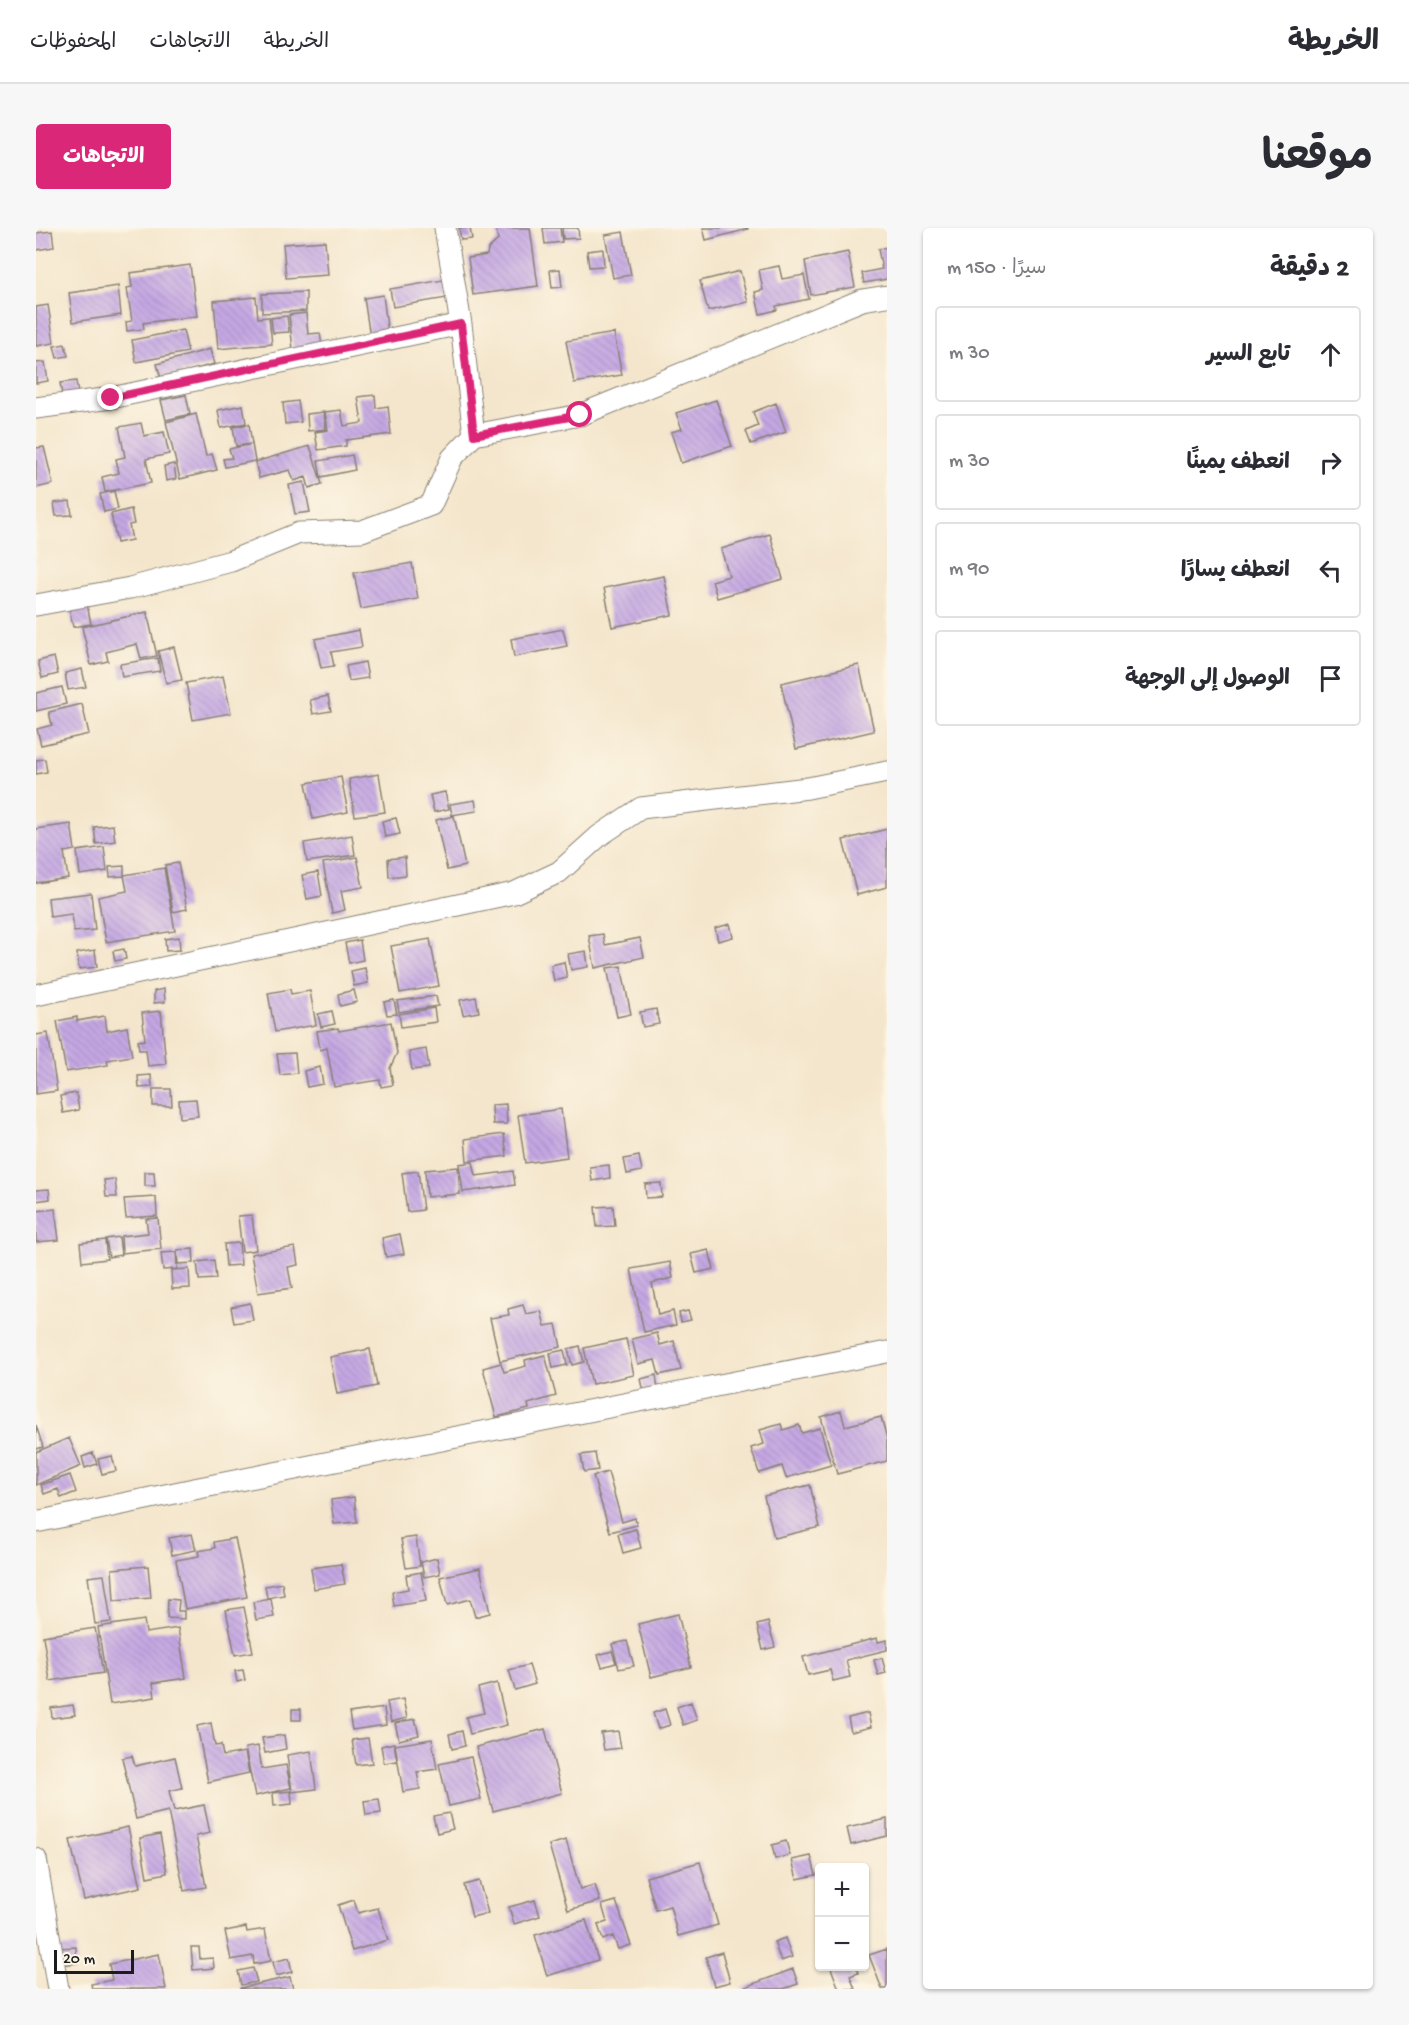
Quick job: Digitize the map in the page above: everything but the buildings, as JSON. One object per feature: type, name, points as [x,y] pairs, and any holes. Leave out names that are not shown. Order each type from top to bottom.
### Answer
[{"type":"street","points":[[445,228],[461,324],[474,435]]},
{"type":"street","points":[[36,605],[130,588],[231,561],[299,533],[362,531],[431,505],[452,458],[474,435],[580,415],[862,300],[887,297]]},
{"type":"street","points":[[36,408],[111,398],[461,324]]},
{"type":"street","points":[[36,995],[514,893],[559,872],[599,836],[641,808],[808,788],[887,772]]},
{"type":"street","points":[[36,1522],[194,1488],[887,1352]]},
{"type":"street","points":[[36,1859],[43,1935],[58,1989]]},
{"type":"route","points":[[111,398],[461,324],[474,435],[580,415]]}]
